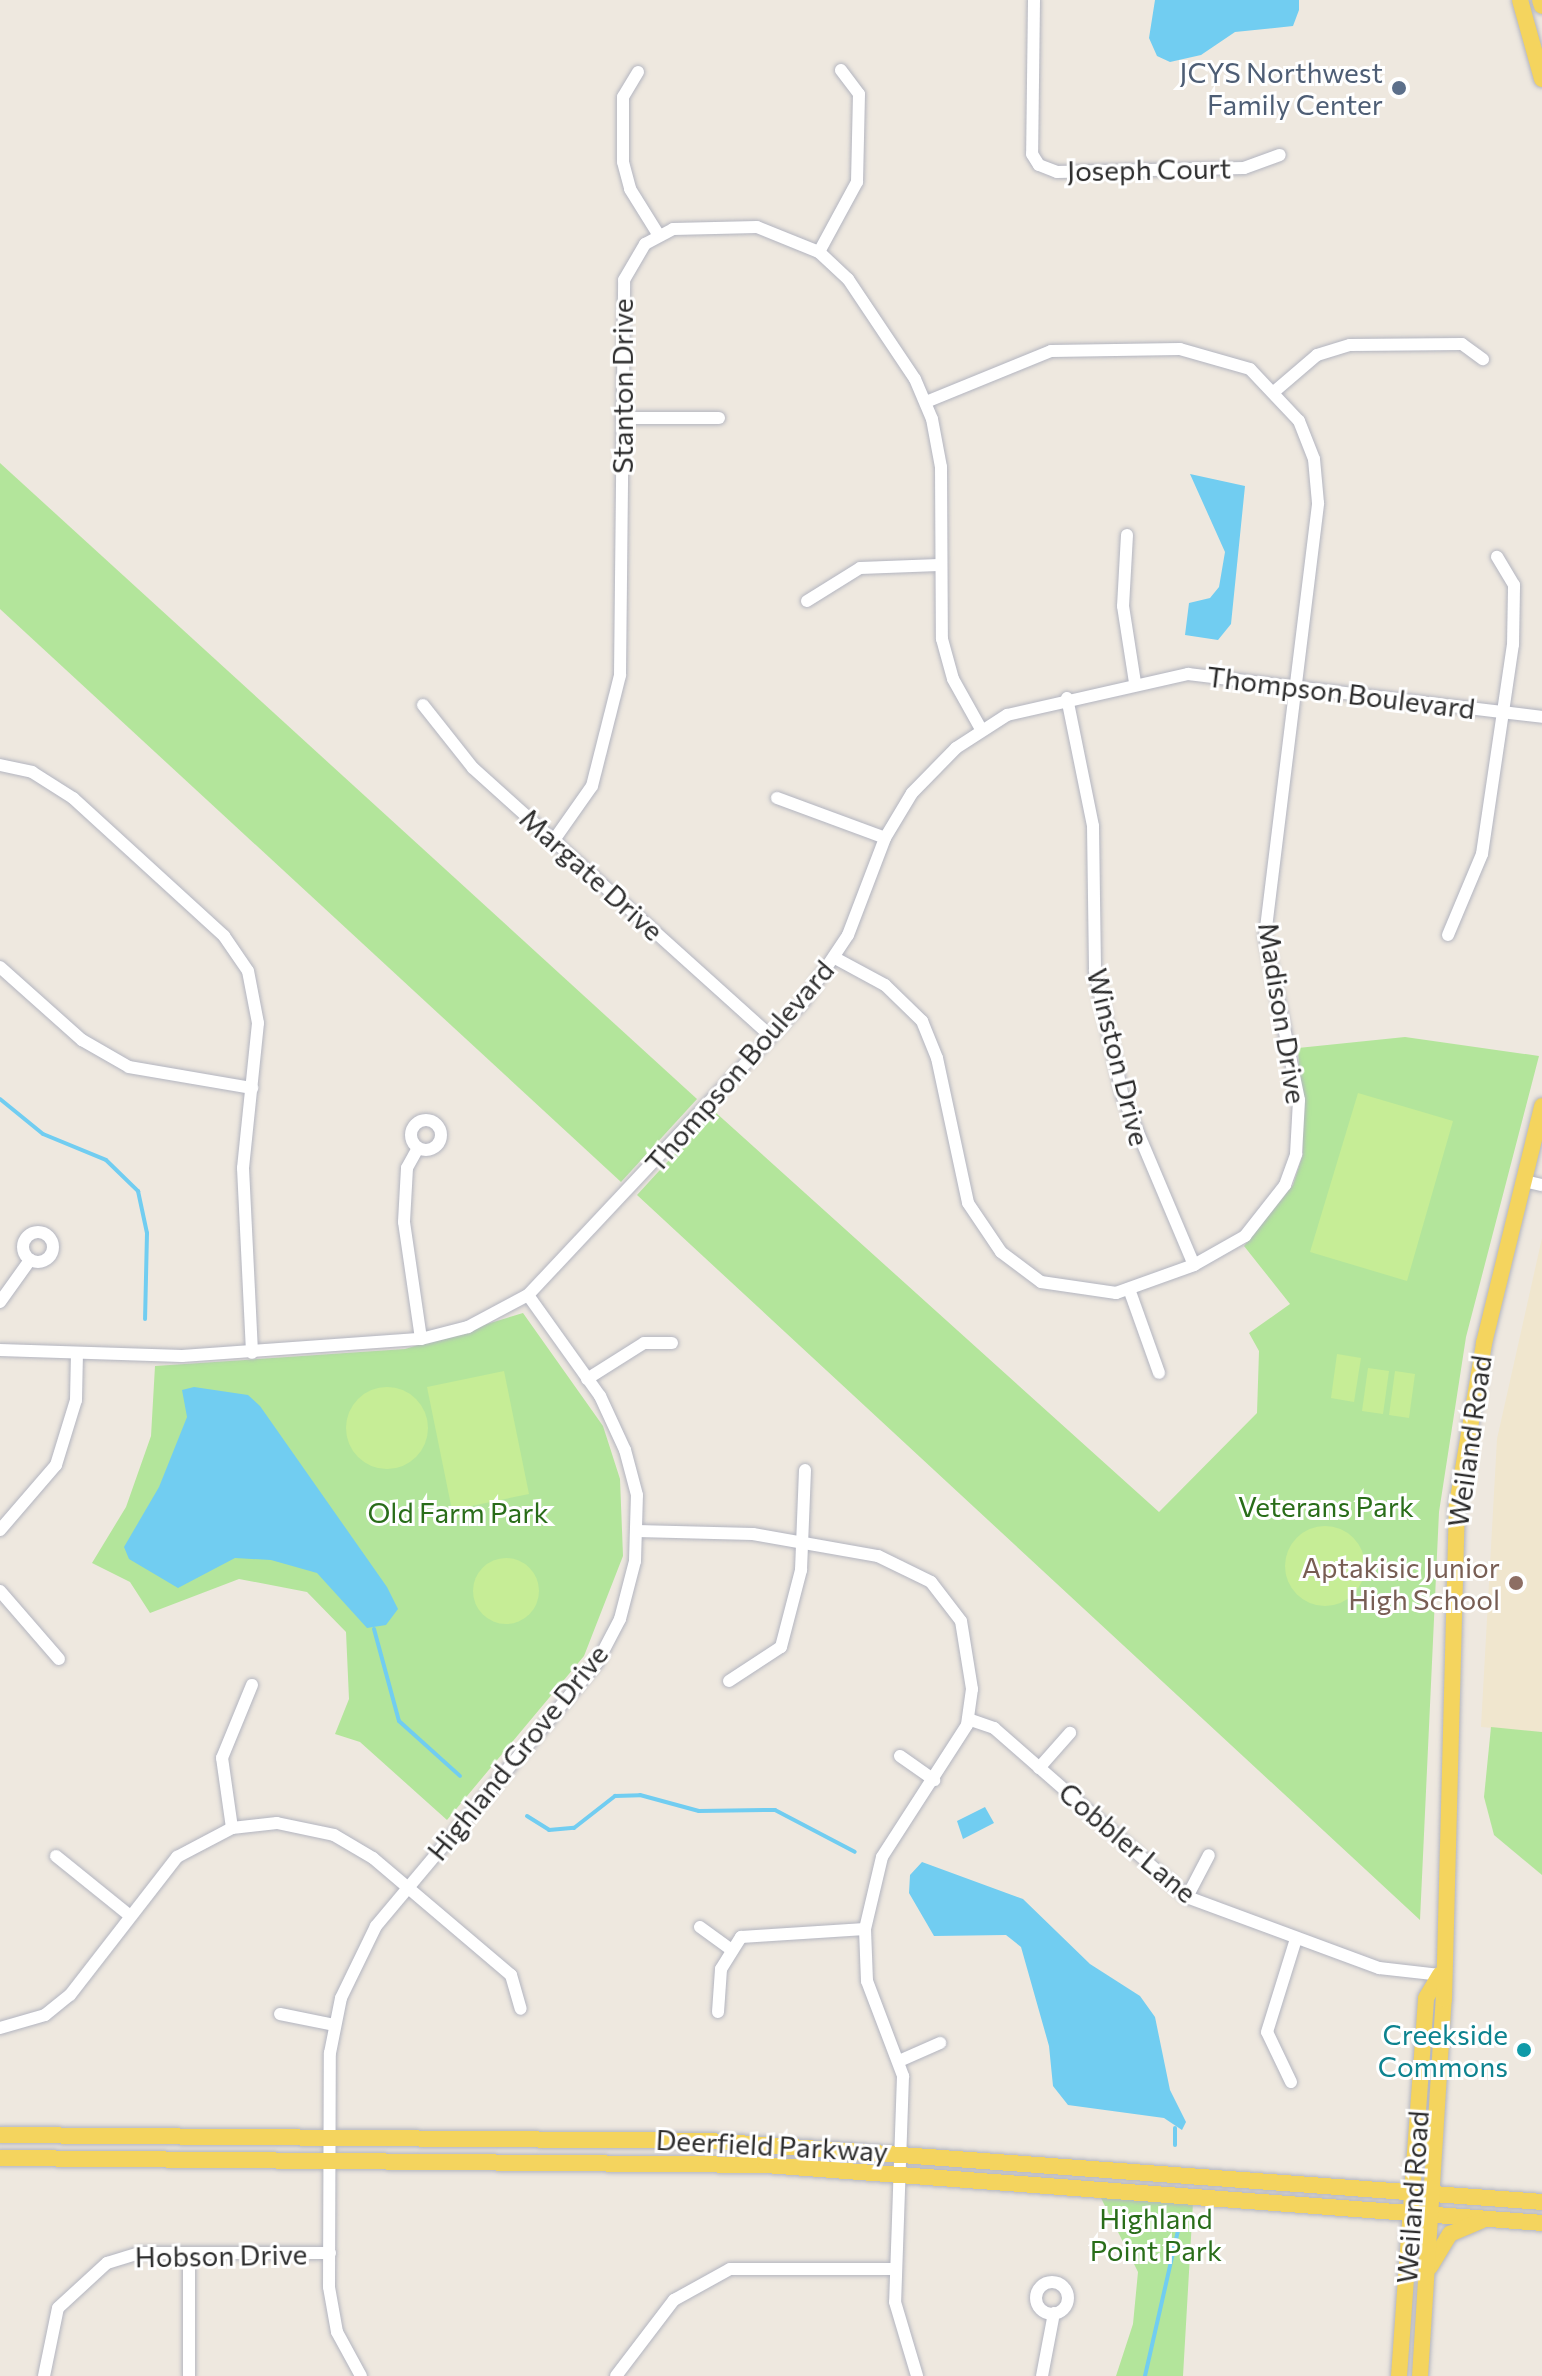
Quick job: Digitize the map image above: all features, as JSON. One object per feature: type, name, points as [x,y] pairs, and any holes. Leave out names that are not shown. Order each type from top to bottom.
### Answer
[{"type":"main road","points":[[1520,0],[1542,79]]},
{"type":"main road","name":"Weiland Road","points":[[1420,2376],[1431,2194],[1457,1505],[1484,1343],[1542,1106]]},
{"type":"main road","name":"Weiland Road","points":[[1399,2376],[1426,1998],[1440,1975]]},
{"type":"main road","name":"Deerfield Parkway","points":[[0,2135],[328,2137],[899,2151],[1542,2202]]},
{"type":"main road","name":"Deerfield Parkway","points":[[0,2158],[328,2158],[900,2173],[1542,2223]]},
{"type":"main road","points":[[1426,2276],[1450,2234],[1491,2219]]},
{"type":"street","name":"Joseph Court","points":[[1034,0],[1032,154],[1039,165],[1057,172],[1244,168],[1280,155]]},
{"type":"street","points":[[819,252],[857,182],[859,94],[841,70]]},
{"type":"street","points":[[638,72],[623,97],[623,162],[630,189],[658,234],[757,227],[819,252],[848,279],[926,402],[941,467],[939,565],[946,660],[981,729]]},
{"type":"street","name":"Stanton Drive","points":[[554,840],[587,799],[616,707],[624,280],[637,253],[658,234]]},
{"type":"street","points":[[1275,391],[1317,355],[1350,345],[1462,344],[1483,359]]},
{"type":"street","name":"Madison Drive","points":[[835,958],[885,985],[922,1021],[937,1058],[968,1203],[1001,1252],[1058,1289],[1129,1289],[1194,1265],[1257,1225],[1285,1185],[1296,1154],[1299,1100],[1265,936],[1319,484],[1299,421],[1275,391],[1250,369],[1200,351],[1051,351],[926,402]]},
{"type":"street","points":[[622,418],[719,418]]},
{"type":"street","points":[[1127,535],[1123,606],[1135,683]]},
{"type":"street","points":[[1448,935],[1482,854],[1504,712],[1514,585],[1497,557]]},
{"type":"street","points":[[807,601],[860,568],[939,565]]},
{"type":"street","name":"Thompson Boulevard","points":[[0,1350],[77,1354],[252,1353],[421,1339],[468,1327],[528,1295],[770,1035],[835,958],[885,838],[925,777],[981,729],[1067,698],[1188,674],[1295,684],[1542,717]]},
{"type":"street","name":"Winston Drive","points":[[1067,698],[1093,826],[1095,971],[1123,1097],[1194,1265]]},
{"type":"street","name":"Margate Drive","points":[[423,705],[455,749],[770,1035]]},
{"type":"street","points":[[0,765],[32,772],[73,798],[240,956],[257,1006],[242,1213],[252,1353]]},
{"type":"street","points":[[777,798],[885,838]]},
{"type":"street","points":[[0,967],[82,1040],[129,1067],[252,1088]]},
{"type":"street","points":[[418,1148],[407,1168],[404,1222],[421,1339]]},
{"type":"street","points":[[1524,1181],[1542,1185]]},
{"type":"street","points":[[0,1302],[30,1260]]},
{"type":"street","points":[[1129,1289],[1159,1373]]},
{"type":"street","name":"Highland Grove Drive","points":[[361,2376],[332,2313],[328,2137],[334,2025],[362,1949],[406,1888],[597,1663],[624,1606],[637,1531],[625,1450],[587,1379],[528,1295]]},
{"type":"street","points":[[587,1379],[644,1343],[672,1343]]},
{"type":"street","points":[[0,1530],[56,1465],[76,1400],[77,1354]]},
{"type":"street","points":[[729,1681],[781,1647],[804,1543],[805,1470]]},
{"type":"street","points":[[637,1531],[753,1534],[896,1561],[943,1594],[966,1638],[968,1719],[934,1780],[882,1857],[865,1929],[867,1981],[899,2061],[896,2317],[917,2376]]},
{"type":"street","points":[[0,1591],[59,1659]]},
{"type":"street","points":[[232,1828],[222,1758],[252,1685]]},
{"type":"street","name":"Cobbler Lane","points":[[968,1719],[994,1728],[1187,1897],[1379,1968],[1440,1975]]},
{"type":"street","points":[[1039,1768],[1070,1733]]},
{"type":"street","points":[[900,1756],[934,1780]]},
{"type":"street","points":[[0,2028],[59,2005],[177,1857],[232,1828],[277,1823],[334,1835],[406,1888],[511,1975],[521,2009]]},
{"type":"street","points":[[1187,1897],[1209,1855]]},
{"type":"street","points":[[56,1856],[129,1915]]},
{"type":"street","points":[[700,1927],[730,1949]]},
{"type":"street","points":[[718,2012],[730,1949],[741,1937],[761,1933],[865,1929]]},
{"type":"street","points":[[1291,2082],[1267,2032],[1296,1939]]},
{"type":"street","points":[[280,2014],[334,2025]]},
{"type":"street","points":[[899,2061],[940,2043]]},
{"type":"street","name":"Hobson Drive","points":[[44,2376],[51,2322],[91,2271],[140,2253],[330,2253]]},
{"type":"street","points":[[189,2254],[189,2376]]},
{"type":"street","points":[[616,2376],[674,2300],[730,2269],[896,2269]]},
{"type":"street","points":[[1042,2376],[1054,2313]]},
{"type":"shaded area","name":"Aptakisic Junior High School","points":[[1542,1238],[1542,1732],[1481,1727],[1497,1439]]},
{"type":"green space","points":[[0,463],[697,1099],[621,1182],[0,609]]},
{"type":"green space","name":"Veterans Park","points":[[1405,1037],[1539,1056],[1466,1337],[1439,1512],[1420,1920],[637,1195],[714,1111],[1159,1512],[1257,1413],[1259,1351],[1249,1333],[1290,1304],[1244,1246],[1293,1185],[1303,1154],[1298,1048]]},
{"type":"green space","points":[[1358,1093],[1453,1121],[1407,1281],[1310,1252]]},
{"type":"green space","name":"Old Farm Park","points":[[523,1313],[603,1426],[620,1479],[623,1556],[584,1656],[447,1820],[360,1742],[335,1734],[349,1699],[346,1632],[307,1592],[239,1579],[150,1613],[130,1582],[92,1563],[126,1507],[151,1436],[155,1366],[405,1349]]},
{"type":"green space","points":[[1337,1354],[1361,1358],[1354,1402],[1331,1398]]},
{"type":"green space","points":[[1368,1368],[1389,1371],[1383,1414],[1362,1411]]},
{"type":"green space","points":[[504,1371],[529,1494],[452,1510],[427,1387]]},
{"type":"green space","points":[[1395,1371],[1415,1374],[1409,1418],[1389,1415]]},
{"type":"green space","points":[[379,1387],[395,1387],[410,1393],[422,1405],[428,1428],[422,1451],[410,1463],[395,1469],[379,1469],[364,1463],[352,1451],[346,1436],[346,1420],[352,1405],[364,1393]]},
{"type":"green space","points":[[1317,1526],[1333,1526],[1354,1537],[1365,1558],[1365,1574],[1354,1595],[1333,1606],[1317,1606],[1303,1600],[1291,1588],[1285,1574],[1285,1558],[1291,1544],[1303,1532]]},
{"type":"green space","points":[[499,1558],[513,1558],[525,1563],[534,1572],[539,1591],[537,1604],[530,1615],[513,1624],[499,1624],[487,1619],[478,1610],[473,1598],[473,1584],[478,1572],[487,1563]]},
{"type":"green space","points":[[1491,1727],[1542,1732],[1542,1875],[1494,1835],[1484,1797]]},
{"type":"green space","name":"Highland Point Park","points":[[1100,2196],[1193,2203],[1183,2376],[1116,2376],[1133,2324],[1138,2272]]},
{"type":"water","points":[[1155,0],[1299,0],[1299,10],[1293,26],[1235,32],[1201,55],[1170,62],[1157,56],[1149,38]]},
{"type":"water","points":[[1190,474],[1245,486],[1231,624],[1218,640],[1185,635],[1189,603],[1210,598],[1219,587],[1225,552]]},
{"type":"water","points":[[194,1387],[248,1395],[260,1406],[387,1587],[398,1609],[386,1625],[367,1628],[317,1573],[271,1560],[235,1558],[178,1588],[129,1559],[124,1547],[159,1487],[187,1417],[182,1390]]},
{"type":"water","points":[[985,1807],[994,1823],[963,1839],[957,1821]]},
{"type":"water","points":[[922,1862],[1023,1899],[1090,1964],[1140,1996],[1155,2017],[1170,2090],[1186,2122],[1182,2130],[1164,2118],[1068,2105],[1053,2086],[1049,2046],[1021,1947],[1006,1935],[934,1936],[909,1893],[910,1875]]},
{"type":"waterway","points":[[0,1099],[43,1134],[106,1160],[138,1191],[147,1233],[145,1319]]},
{"type":"waterway","points":[[374,1629],[399,1721],[460,1776]]},
{"type":"waterway","points":[[527,1816],[549,1830],[574,1828],[615,1796],[640,1795],[699,1811],[775,1810],[855,1852]]},
{"type":"waterway","points":[[1175,2128],[1175,2145]]},
{"type":"waterway","points":[[1145,2376],[1180,2222]]},
{"type":"place","name":"JCYS Northwest Family Center","points":[[1399,88]]},
{"type":"place","name":"Aptakisic Junior High School","points":[[1516,1583]]},
{"type":"place","name":"Creekside Commons","points":[[1524,2050]]}]
